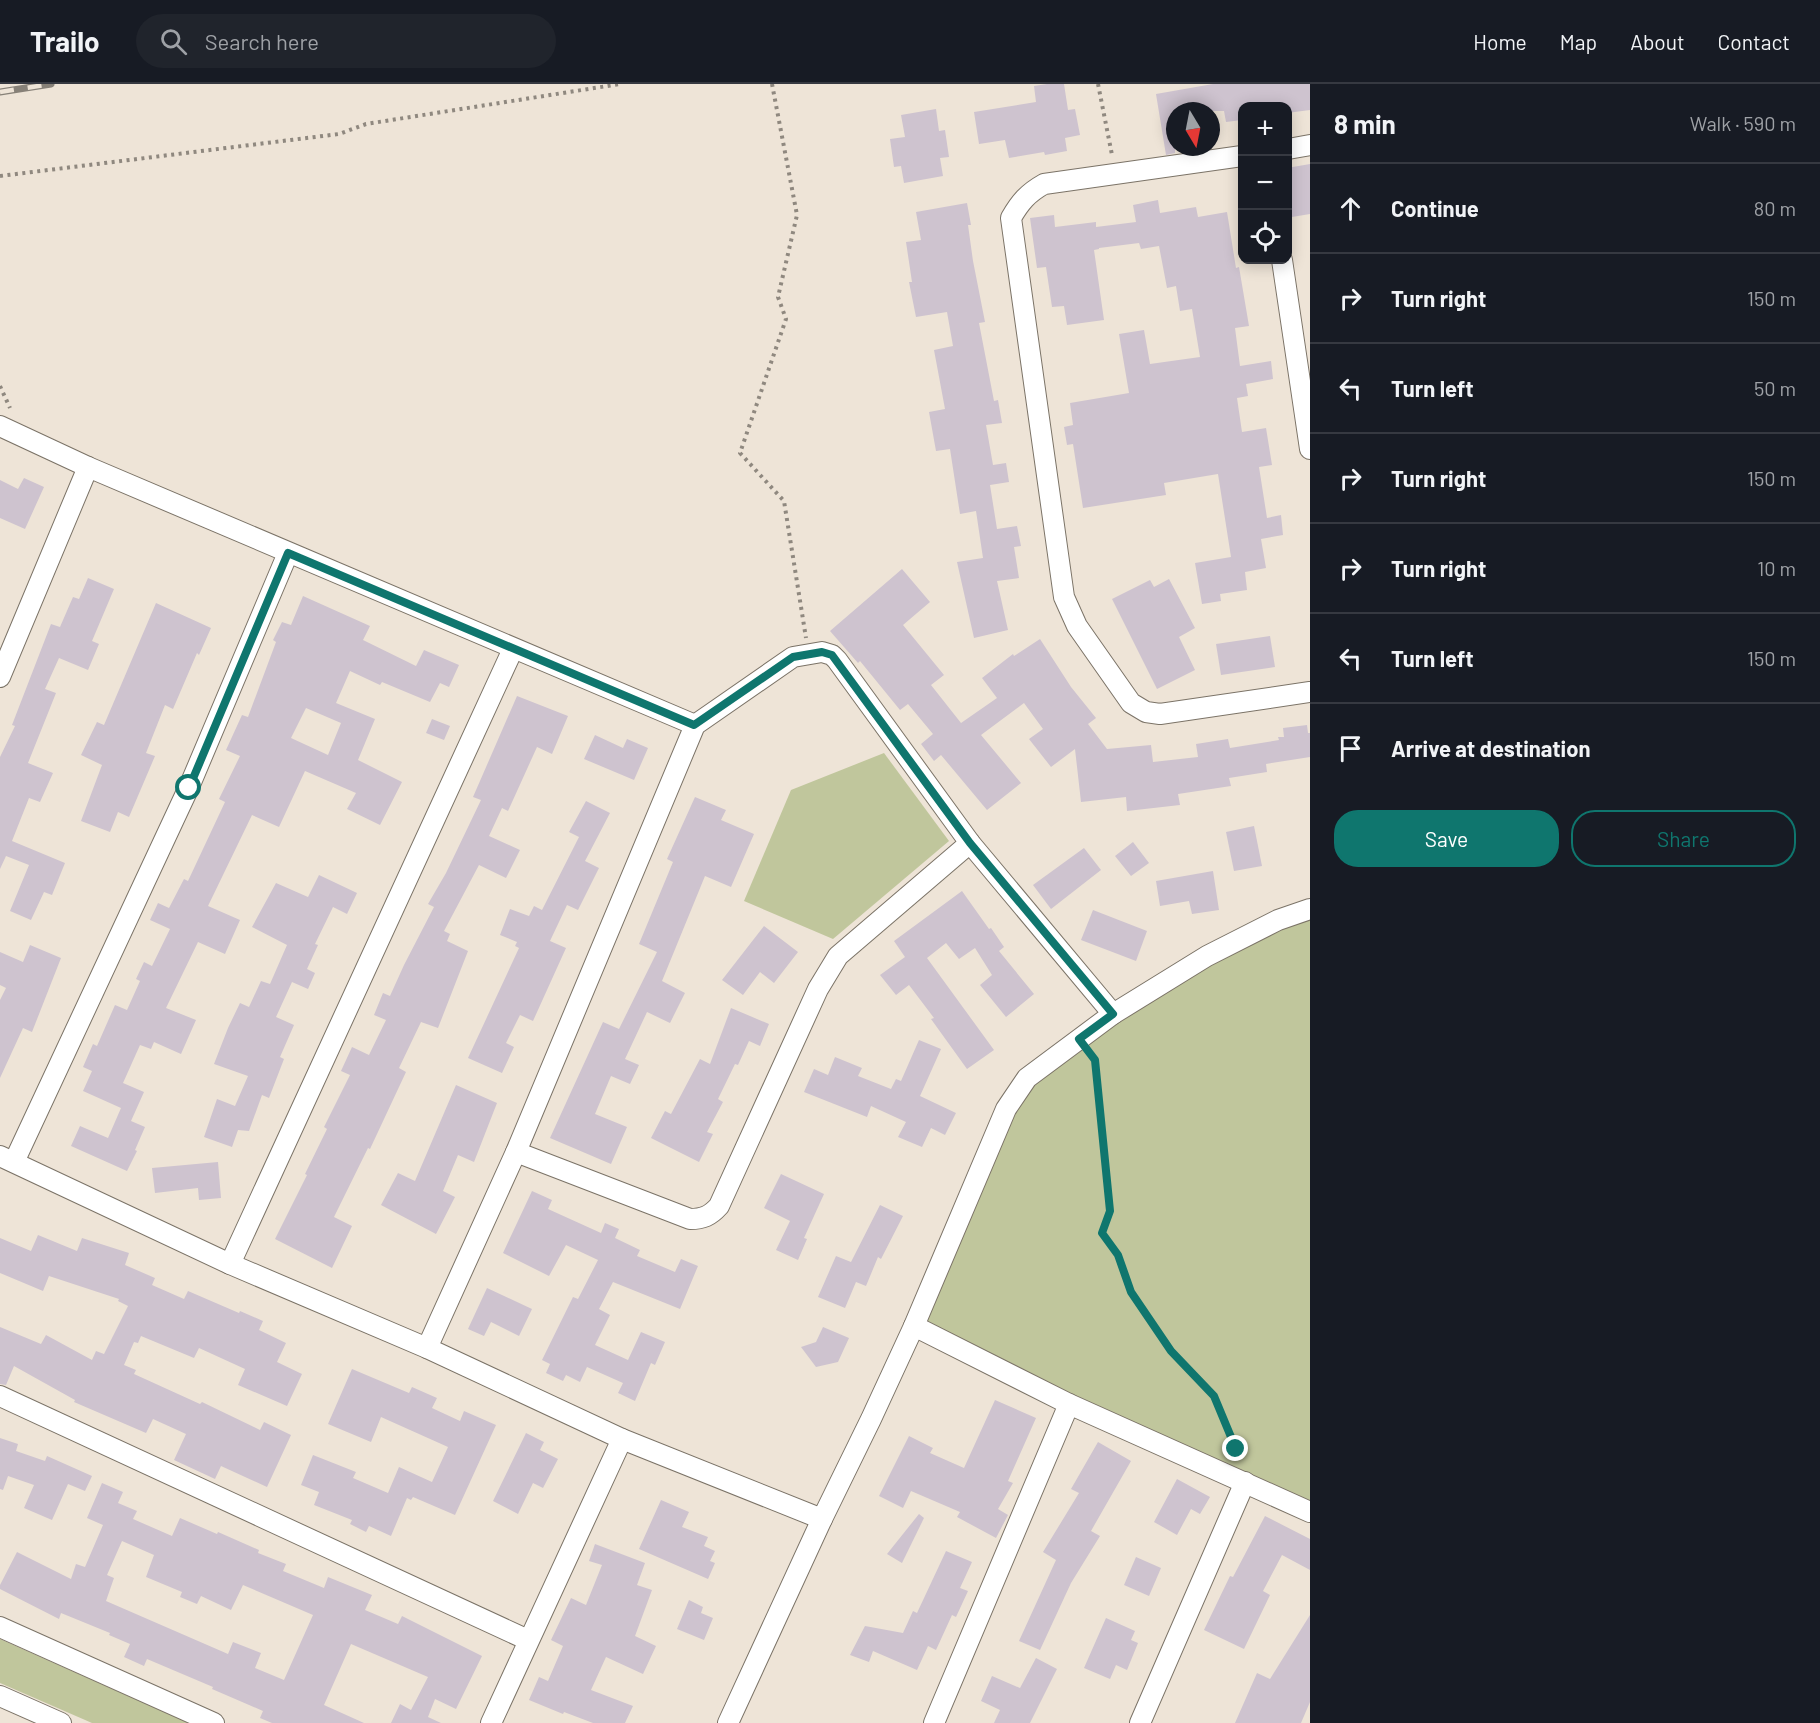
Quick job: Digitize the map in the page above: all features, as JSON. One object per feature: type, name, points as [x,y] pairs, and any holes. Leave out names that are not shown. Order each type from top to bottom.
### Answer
[{"type":"street","points":[[1292,148],[1310,145]]},
{"type":"street","points":[[1238,157],[1044,184],[1031,191],[1020,201],[1011,218],[1064,597],[1077,626],[1131,703],[1146,712],[1160,714],[1310,692]]},
{"type":"street","points":[[1283,264],[1310,449]]},
{"type":"street","points":[[0,426],[88,467],[694,725]]},
{"type":"street","points":[[0,677],[88,467]]},
{"type":"street","points":[[288,553],[189,788],[7,1159],[230,1264],[427,1348],[622,1439],[822,1518]]},
{"type":"street","points":[[230,1264],[513,649]]},
{"type":"street","points":[[427,1348],[516,1152],[694,725],[793,657],[822,652],[832,655],[837,660],[970,843],[1113,1014]]},
{"type":"street","points":[[516,1152],[690,1219],[700,1219],[711,1215],[719,1206],[818,989],[838,956],[970,843]]},
{"type":"street","points":[[728,1723],[822,1518],[872,1419],[1006,1109],[1027,1078],[1113,1014],[1207,956],[1278,920],[1310,909]]},
{"type":"street","points":[[914,1326],[1069,1404],[1310,1512]]},
{"type":"street","points":[[0,1396],[528,1640]]},
{"type":"street","points":[[934,1723],[1069,1404]]},
{"type":"street","points":[[491,1723],[622,1439]]},
{"type":"street","points":[[1140,1723],[1239,1480]]},
{"type":"street","points":[[0,1627],[214,1723]]},
{"type":"street","points":[[0,1696],[61,1723]]},
{"type":"path","points":[[0,176],[339,134],[366,124],[620,84]]},
{"type":"path","points":[[772,84],[797,215],[778,297],[786,319],[740,453],[784,501],[808,653]]},
{"type":"path","points":[[1098,84],[1115,174]]},
{"type":"path","points":[[1079,1039],[1095,1060],[1110,1211],[1102,1233],[1118,1255],[1131,1292],[1171,1351],[1214,1396],[1236,1449],[1239,1480]]},
{"type":"green space","points":[[884,753],[949,841],[833,939],[744,901],[791,790]]},
{"type":"green space","points":[[1310,913],[1310,1501],[919,1325],[1009,1110],[1031,1082],[1116,1017],[1211,959]]},
{"type":"green space","points":[[0,1639],[189,1723],[92,1723],[0,1683]]},
{"type":"building","points":[[1064,84],[1068,110],[1075,109],[1080,135],[1065,138],[1067,151],[1009,158],[1005,140],[979,144],[974,112],[1036,102],[1034,86]]},
{"type":"building","points":[[1213,84],[1310,84],[1310,110],[1292,112],[1292,102],[1238,102],[1238,120],[1226,122],[1224,111],[1220,111],[1220,102],[1166,102],[1166,155],[1156,94]]},
{"type":"building","points":[[936,109],[939,131],[945,130],[949,157],[940,158],[943,176],[904,183],[901,166],[894,167],[890,139],[905,137],[901,115]]},
{"type":"building","points":[[1310,164],[1310,214],[1292,217],[1292,167]]},
{"type":"building","points":[[1158,200],[1160,213],[1196,207],[1198,217],[1227,212],[1249,326],[1235,328],[1240,366],[1271,361],[1273,379],[1246,384],[1248,396],[1237,398],[1242,432],[1266,428],[1272,465],[1259,467],[1267,518],[1281,515],[1283,535],[1261,539],[1266,568],[1245,572],[1247,590],[1220,594],[1221,601],[1202,604],[1195,563],[1231,557],[1218,474],[1164,483],[1166,495],[1083,508],[1073,444],[1067,445],[1064,427],[1073,425],[1070,403],[1129,393],[1119,334],[1144,330],[1150,364],[1200,357],[1192,309],[1180,311],[1176,286],[1167,288],[1159,246],[1141,249],[1139,243],[1099,248],[1094,250],[1104,320],[1067,325],[1064,306],[1052,307],[1046,267],[1037,268],[1030,218],[1054,215],[1055,227],[1096,222],[1096,227],[1136,222],[1133,205]]},
{"type":"building","points":[[967,203],[973,261],[985,322],[979,323],[994,401],[998,400],[1002,423],[986,425],[993,465],[1006,463],[1009,482],[990,485],[997,529],[1017,526],[1021,546],[1014,547],[1019,578],[997,581],[1008,630],[974,638],[957,562],[983,558],[976,511],[960,514],[950,449],[936,451],[929,412],[945,409],[934,350],[953,346],[947,312],[916,317],[909,282],[912,282],[906,242],[921,240],[916,212]]},
{"type":"building","points":[[24,478],[44,487],[25,529],[0,518],[0,480],[18,489]]},
{"type":"building","points":[[902,569],[930,602],[903,625],[944,675],[931,685],[961,723],[997,698],[982,678],[1013,654],[1014,656],[1040,639],[1071,687],[1096,718],[1088,724],[1107,749],[1151,745],[1153,762],[1198,757],[1196,744],[1228,739],[1230,748],[1279,740],[1278,737],[1284,737],[1283,728],[1307,725],[1308,733],[1310,733],[1310,757],[1266,764],[1267,772],[1229,778],[1231,786],[1178,794],[1180,805],[1127,811],[1126,797],[1081,802],[1075,749],[1051,767],[1029,739],[1043,729],[1024,703],[981,735],[1021,783],[987,810],[941,755],[934,761],[921,744],[933,734],[908,704],[900,710],[860,661],[858,663],[830,631]]},
{"type":"building","points":[[88,578],[114,589],[92,641],[99,644],[88,670],[59,658],[45,689],[56,693],[28,763],[53,773],[40,802],[29,798],[12,841],[65,863],[52,895],[44,892],[31,920],[10,911],[29,865],[6,856],[0,869],[0,757],[15,726],[12,725],[51,624],[60,627],[73,597],[79,599]]},
{"type":"building","points":[[1169,579],[1195,628],[1179,637],[1195,670],[1157,689],[1112,599],[1150,580],[1154,587]]},
{"type":"building","points":[[303,596],[370,626],[363,640],[416,666],[424,650],[459,665],[449,687],[440,683],[430,702],[382,682],[380,685],[350,671],[336,703],[375,719],[358,760],[402,782],[380,825],[347,809],[356,793],[305,771],[279,827],[252,815],[208,906],[240,920],[225,954],[198,942],[166,1008],[196,1020],[181,1054],[154,1042],[151,1049],[140,1045],[123,1083],[144,1092],[131,1121],[145,1127],[127,1171],[71,1146],[80,1126],[108,1138],[121,1108],[83,1091],[92,1071],[83,1067],[93,1044],[97,1046],[115,1005],[127,1010],[140,981],[136,979],[144,962],[152,966],[170,929],[150,920],[158,903],[169,908],[184,879],[188,881],[225,802],[219,799],[240,756],[226,750],[242,715],[248,717],[276,642],[273,640],[282,622],[291,625]],"holes":[[[306,708],[341,723],[328,755],[291,738]]]},
{"type":"building","points":[[156,603],[211,628],[199,655],[197,653],[173,709],[165,705],[146,753],[155,756],[129,817],[118,812],[110,832],[81,821],[102,765],[81,755],[97,722],[104,725]]},
{"type":"building","points":[[1270,636],[1275,667],[1221,675],[1216,644]]},
{"type":"building","points":[[517,696],[568,716],[552,754],[537,747],[508,811],[502,808],[489,836],[520,850],[506,878],[479,865],[444,931],[450,934],[447,941],[468,951],[438,1028],[421,1022],[399,1068],[406,1072],[370,1149],[368,1148],[334,1217],[352,1226],[332,1268],[275,1239],[307,1175],[305,1174],[327,1129],[324,1127],[350,1075],[341,1071],[352,1047],[369,1055],[386,1020],[374,1015],[383,993],[390,996],[434,907],[428,904],[446,873],[481,800],[473,797]]},
{"type":"building","points":[[432,719],[450,726],[444,740],[426,733]]},
{"type":"building","points":[[595,735],[623,748],[627,739],[648,748],[634,780],[584,759]]},
{"type":"building","points":[[695,797],[726,810],[721,820],[754,834],[731,887],[705,876],[662,981],[685,993],[670,1023],[647,1012],[625,1059],[639,1065],[630,1084],[611,1076],[595,1114],[627,1127],[611,1164],[550,1138],[603,1022],[619,1029],[657,952],[639,944],[673,862],[667,859]]},
{"type":"building","points":[[586,801],[610,813],[585,861],[599,868],[578,910],[567,905],[550,941],[566,948],[533,1021],[520,1015],[506,1043],[514,1047],[502,1073],[468,1058],[519,948],[515,946],[517,942],[500,935],[510,909],[529,916],[534,906],[542,910],[579,837],[569,832]]},
{"type":"building","points":[[1254,826],[1262,866],[1234,871],[1226,832]]},
{"type":"building","points":[[1133,842],[1149,863],[1131,876],[1115,856]]},
{"type":"building","points":[[1084,848],[1101,870],[1051,909],[1033,885]]},
{"type":"building","points":[[1213,871],[1219,910],[1192,914],[1189,901],[1160,906],[1156,881]]},
{"type":"building","points":[[319,875],[357,893],[347,914],[333,907],[315,944],[318,945],[307,969],[315,973],[308,989],[292,982],[276,1017],[294,1025],[280,1057],[284,1059],[269,1098],[262,1095],[249,1131],[238,1130],[232,1147],[204,1137],[217,1099],[235,1106],[248,1076],[214,1064],[228,1028],[240,1003],[249,1007],[261,981],[270,984],[287,945],[252,927],[276,883],[308,897]]},
{"type":"building","points":[[962,891],[1004,947],[999,951],[1034,994],[1006,1017],[980,985],[992,975],[975,948],[959,959],[946,943],[927,958],[994,1050],[967,1069],[931,1019],[934,1018],[909,985],[896,995],[880,975],[905,957],[894,941]]},
{"type":"building","points":[[1093,910],[1147,931],[1136,961],[1081,940]]},
{"type":"building","points":[[764,926],[798,952],[774,983],[760,972],[743,995],[722,980]]},
{"type":"building","points":[[30,945],[61,958],[32,1032],[23,1028],[0,1078],[0,1000],[6,988],[0,985],[0,952],[23,962]]},
{"type":"building","points":[[731,1008],[769,1024],[760,1046],[749,1041],[738,1065],[735,1064],[718,1099],[723,1102],[707,1132],[713,1134],[699,1162],[651,1138],[665,1111],[671,1114],[700,1059],[710,1064]]},
{"type":"building","points":[[919,1040],[941,1049],[920,1096],[956,1113],[945,1135],[931,1128],[922,1147],[898,1137],[906,1122],[871,1106],[867,1117],[804,1092],[814,1069],[828,1075],[835,1057],[862,1068],[858,1076],[891,1089],[896,1079],[901,1081]]},
{"type":"building","points":[[456,1085],[497,1103],[474,1162],[458,1155],[443,1191],[455,1197],[436,1234],[381,1205],[398,1173],[415,1181]]},
{"type":"building","points":[[218,1162],[221,1198],[199,1200],[198,1188],[155,1193],[152,1168]]},
{"type":"building","points":[[781,1174],[824,1194],[804,1238],[807,1239],[798,1260],[776,1250],[790,1221],[764,1208]]},
{"type":"building","points":[[532,1191],[552,1200],[548,1209],[601,1233],[605,1223],[619,1229],[615,1238],[640,1250],[637,1256],[675,1272],[681,1259],[698,1266],[680,1309],[613,1282],[599,1309],[610,1315],[595,1345],[628,1360],[641,1332],[665,1342],[655,1365],[651,1363],[635,1401],[618,1393],[623,1383],[587,1367],[580,1382],[566,1375],[563,1381],[546,1373],[550,1364],[542,1360],[573,1297],[578,1299],[598,1260],[566,1245],[549,1276],[503,1253]]},
{"type":"building","points":[[880,1205],[903,1216],[881,1259],[878,1257],[866,1286],[856,1282],[845,1308],[818,1297],[836,1256],[851,1262]]},
{"type":"building","points":[[38,1235],[77,1251],[82,1238],[129,1253],[125,1265],[155,1278],[152,1285],[184,1299],[188,1291],[239,1313],[240,1311],[263,1321],[259,1330],[286,1343],[277,1362],[302,1374],[287,1406],[238,1385],[245,1369],[199,1348],[194,1358],[141,1336],[138,1343],[134,1342],[124,1365],[136,1370],[134,1374],[200,1404],[202,1402],[260,1430],[264,1422],[291,1435],[267,1487],[221,1466],[215,1479],[174,1460],[186,1434],[153,1419],[146,1433],[74,1402],[75,1400],[14,1366],[6,1385],[0,1384],[0,1327],[41,1344],[46,1335],[92,1360],[96,1351],[104,1354],[128,1306],[118,1301],[119,1299],[49,1276],[43,1291],[0,1273],[0,1238],[31,1251]]},
{"type":"building","points":[[487,1288],[532,1309],[519,1336],[491,1322],[484,1336],[468,1329]]},
{"type":"building","points":[[823,1327],[849,1338],[838,1362],[816,1367],[801,1347],[816,1342]]},
{"type":"building","points":[[352,1369],[409,1393],[412,1387],[437,1398],[432,1408],[460,1421],[464,1411],[496,1425],[455,1515],[413,1497],[411,1500],[407,1498],[391,1536],[369,1526],[366,1532],[350,1524],[352,1520],[314,1505],[319,1492],[301,1485],[313,1455],[356,1472],[353,1478],[388,1493],[399,1467],[432,1482],[448,1447],[381,1417],[371,1442],[328,1424]]},
{"type":"building","points":[[995,1400],[1036,1418],[1008,1481],[1013,1483],[998,1509],[1008,1515],[996,1538],[957,1517],[960,1512],[911,1491],[903,1508],[879,1496],[909,1436],[933,1448],[930,1453],[964,1468]]},
{"type":"building","points":[[526,1433],[544,1442],[540,1450],[558,1459],[543,1488],[533,1483],[518,1514],[493,1501]]},
{"type":"building","points":[[0,1438],[18,1444],[16,1451],[45,1461],[47,1456],[92,1476],[85,1491],[68,1484],[52,1520],[24,1508],[34,1485],[8,1476],[3,1490],[0,1489]]},
{"type":"building","points":[[1098,1442],[1131,1461],[1091,1531],[1100,1536],[1071,1583],[1040,1650],[1019,1641],[1056,1560],[1043,1552],[1079,1493],[1071,1489]]},
{"type":"building","points":[[1177,1479],[1210,1497],[1200,1514],[1191,1509],[1177,1535],[1154,1522]]},
{"type":"building","points":[[102,1483],[123,1492],[118,1503],[137,1511],[133,1519],[172,1536],[180,1518],[217,1534],[218,1532],[259,1550],[258,1553],[286,1564],[283,1571],[324,1588],[328,1577],[372,1595],[365,1610],[398,1624],[402,1616],[482,1656],[456,1709],[435,1699],[428,1717],[441,1723],[391,1723],[400,1704],[411,1710],[428,1677],[351,1644],[324,1705],[364,1723],[272,1723],[260,1718],[263,1711],[212,1689],[213,1687],[147,1659],[144,1666],[124,1657],[130,1644],[109,1635],[110,1633],[61,1613],[59,1619],[0,1589],[17,1552],[71,1579],[76,1564],[85,1567],[103,1525],[87,1518]],"holes":[[[122,1541],[154,1555],[146,1577],[182,1592],[180,1597],[197,1604],[201,1596],[231,1610],[243,1585],[313,1615],[284,1680],[255,1668],[261,1653],[233,1642],[228,1654],[106,1601],[114,1578],[107,1575]]]},
{"type":"building","points":[[661,1500],[689,1512],[682,1527],[708,1537],[704,1546],[715,1551],[710,1561],[715,1563],[708,1579],[639,1549]]},
{"type":"building","points":[[919,1514],[924,1518],[902,1563],[887,1554]]},
{"type":"building","points":[[1265,1516],[1310,1539],[1310,1570],[1282,1555],[1263,1591],[1270,1595],[1244,1649],[1204,1630],[1230,1576],[1233,1577]]},
{"type":"building","points":[[595,1544],[645,1563],[637,1585],[652,1590],[635,1636],[656,1646],[643,1674],[606,1657],[591,1690],[633,1706],[625,1723],[593,1723],[529,1700],[539,1677],[548,1681],[563,1646],[551,1640],[571,1598],[586,1605],[602,1565],[589,1561]]},
{"type":"building","points":[[946,1551],[972,1562],[960,1588],[968,1591],[956,1617],[952,1615],[936,1650],[928,1646],[917,1670],[873,1651],[869,1662],[850,1655],[865,1626],[903,1633],[913,1611],[917,1613]]},
{"type":"building","points":[[1136,1557],[1161,1568],[1149,1596],[1124,1585]]},
{"type":"building","points":[[689,1600],[703,1607],[701,1613],[713,1618],[704,1640],[677,1629]]},
{"type":"building","points":[[1310,1615],[1310,1702],[1301,1723],[1235,1723],[1257,1673],[1270,1679]]},
{"type":"building","points":[[1106,1618],[1135,1631],[1131,1640],[1138,1643],[1127,1670],[1116,1665],[1110,1679],[1084,1668]]},
{"type":"building","points":[[1036,1658],[1057,1669],[1030,1723],[994,1723],[1000,1710],[981,1701],[992,1676],[1020,1688]]},
{"type":"railway","points":[[0,92],[51,84]]},
{"type":"route","points":[[189,788],[288,553],[694,725],[793,657],[822,652],[832,655],[970,843],[1113,1014],[1079,1039],[1095,1060],[1110,1211],[1102,1233],[1118,1255],[1131,1292],[1171,1351],[1214,1396],[1236,1449]]}]
